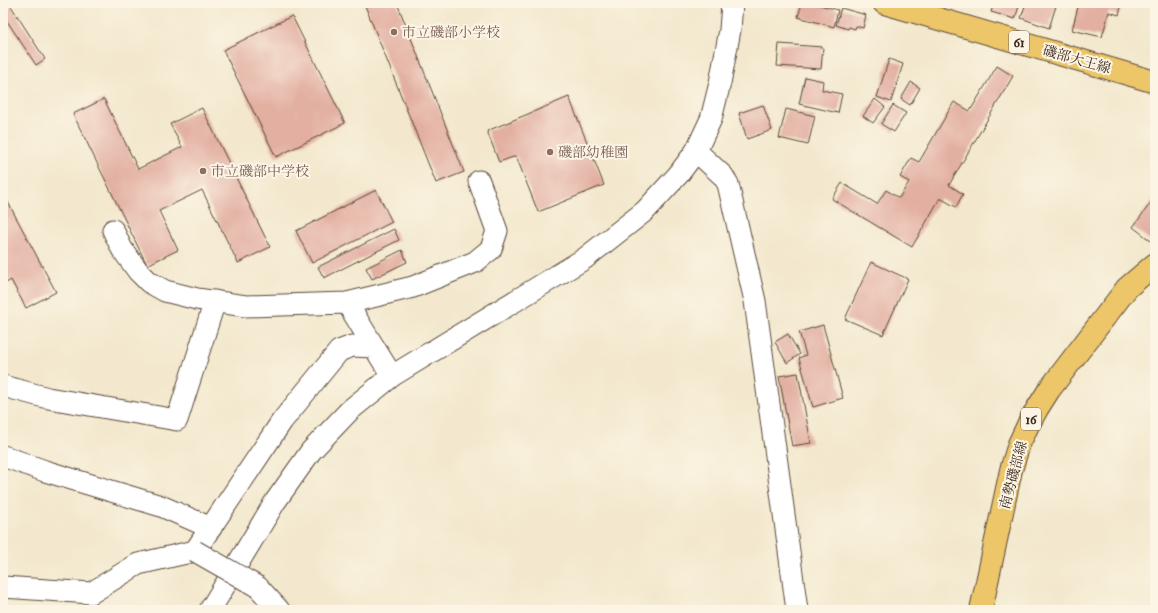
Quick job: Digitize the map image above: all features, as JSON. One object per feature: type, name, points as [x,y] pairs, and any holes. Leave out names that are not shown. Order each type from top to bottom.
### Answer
[{"type":"main road","name":"磯部大王線","points":[[884,3],[1155,82]]},
{"type":"main road","name":"南勢磯部線","points":[[981,610],[1011,470],[1019,444],[1028,425],[1049,390],[1127,288],[1155,264]]},
{"type":"street","points":[[210,610],[275,502],[311,451],[350,410],[392,376],[584,259],[645,211],[678,175],[696,151],[711,119],[720,83],[730,30],[732,3]]},
{"type":"street","points":[[696,151],[723,176],[728,184],[755,301],[797,610]]},
{"type":"street","points":[[113,230],[122,249],[138,271],[150,282],[165,291],[246,306],[347,303],[413,287],[475,262],[491,249],[497,232],[479,182]]},
{"type":"street","points":[[3,386],[48,398],[177,420],[215,301]]},
{"type":"street","points":[[347,303],[392,376]]},
{"type":"street","points":[[3,587],[91,594],[138,564],[195,551],[282,421],[339,351],[352,346],[374,347]]},
{"type":"street","points":[[3,456],[45,471],[161,506],[211,528]]},
{"type":"street","points":[[195,551],[258,587],[279,610]]},
{"type":"building","points":[[3,3],[9,3],[45,59],[36,65],[3,15]]},
{"type":"building","points":[[364,3],[397,3],[464,172],[436,183]]},
{"type":"building","points":[[802,3],[812,3],[838,10],[834,27],[798,17]]},
{"type":"building","points":[[994,3],[1020,3],[1015,19],[991,12]]},
{"type":"building","points":[[1026,3],[1057,3],[1049,28],[1021,18]]},
{"type":"building","points":[[1079,3],[1122,3],[1119,15],[1109,12],[1102,37],[1072,30]]},
{"type":"building","points":[[841,8],[866,15],[863,28],[856,26],[855,29],[849,27],[848,29],[836,25]]},
{"type":"building","points":[[292,16],[345,123],[276,157],[223,50]]},
{"type":"building","points":[[779,44],[823,47],[821,69],[777,66]]},
{"type":"building","points":[[889,59],[903,64],[891,102],[877,97]]},
{"type":"building","points":[[997,66],[1013,76],[949,185],[963,194],[956,207],[940,198],[912,247],[832,199],[842,183],[877,204],[886,190],[899,198],[909,182],[900,177],[911,158],[919,162],[954,102],[970,111]]},
{"type":"building","points":[[805,77],[823,81],[822,90],[842,94],[838,113],[799,104]]},
{"type":"building","points":[[911,82],[920,88],[910,105],[901,99]]},
{"type":"building","points":[[569,97],[604,185],[538,212],[516,156],[499,162],[487,131]]},
{"type":"building","points":[[104,99],[138,169],[182,147],[170,124],[202,108],[270,247],[238,263],[202,190],[159,211],[178,250],[147,265],[73,114]]},
{"type":"building","points":[[875,99],[885,107],[873,123],[863,116]]},
{"type":"building","points":[[763,105],[772,130],[747,139],[739,113]]},
{"type":"building","points":[[893,105],[906,113],[894,132],[881,124]]},
{"type":"building","points":[[786,109],[815,116],[808,145],[779,138]]},
{"type":"building","points":[[376,190],[392,222],[312,263],[296,231]]},
{"type":"building","points":[[3,193],[56,292],[26,308],[11,280],[3,285]]},
{"type":"building","points":[[1155,197],[1155,236],[1151,241],[1133,227]]},
{"type":"building","points":[[394,229],[399,240],[324,278],[318,267]]},
{"type":"building","points":[[402,250],[407,262],[372,279],[366,268]]},
{"type":"building","points":[[871,262],[908,279],[883,335],[845,319]]},
{"type":"building","points":[[823,325],[843,398],[813,407],[799,358],[806,355],[799,332]]},
{"type":"building","points":[[788,334],[800,354],[787,363],[775,342]]},
{"type":"building","points":[[798,373],[811,443],[792,446],[779,376]]},
{"type":"place","name":"市立磯部小学校","points":[[394,32]]},
{"type":"place","name":"磯部幼稚園","points":[[550,152]]},
{"type":"place","name":"市立磯部中学校","points":[[203,171]]}]
